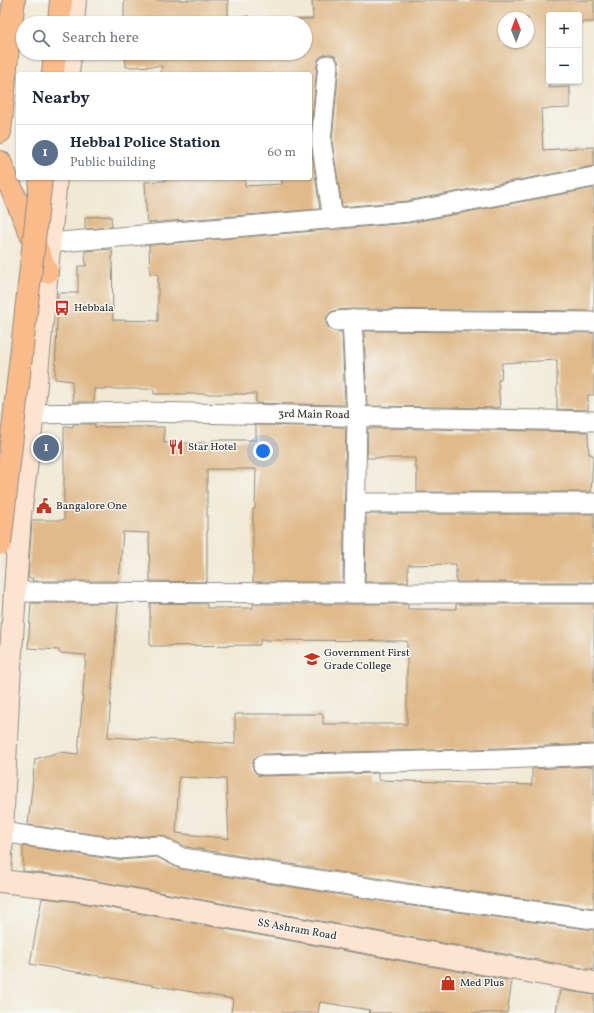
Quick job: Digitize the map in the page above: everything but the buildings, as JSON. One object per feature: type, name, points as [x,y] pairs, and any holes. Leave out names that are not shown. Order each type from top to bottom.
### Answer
[{"type":"highway","points":[[0,132],[8,45],[14,0]]},
{"type":"highway","points":[[60,16],[61,0]]},
{"type":"highway","points":[[53,72],[55,60]]},
{"type":"highway","points":[[0,162],[47,272]]},
{"type":"highway","points":[[0,544],[41,180]]},
{"type":"street","points":[[74,16],[75,0]]},
{"type":"street","points":[[68,72],[69,60]]},
{"type":"street","points":[[328,65],[321,141],[332,219]]},
{"type":"street","points":[[50,243],[408,212],[594,177]]},
{"type":"street","points":[[0,876],[8,698],[20,515],[33,414],[56,180]]},
{"type":"street","points":[[354,593],[357,416],[344,320],[594,322]]},
{"type":"street","name":"3rd Main Road","points":[[33,414],[141,412],[594,421]]},
{"type":"street","points":[[356,503],[594,503]]},
{"type":"street","points":[[15,592],[594,593]]},
{"type":"street","points":[[263,765],[504,759],[594,755]]},
{"type":"street","points":[[1,832],[120,849],[159,846],[182,858],[405,894],[594,919]]},
{"type":"street","name":"SS Ashram Road","points":[[0,881],[73,889],[594,983]]},
{"type":"place","name":"Hebbala","points":[[62,308]]},
{"type":"place","name":"Star Hotel","points":[[176,447]]},
{"type":"place","name":"Hebbal Police Station","points":[[46,448]]},
{"type":"place","name":"Bangalore One","points":[[44,506]]},
{"type":"place","name":"Government First Grade College","points":[[312,659]]},
{"type":"place","name":"Med Plus","points":[[448,983]]}]
